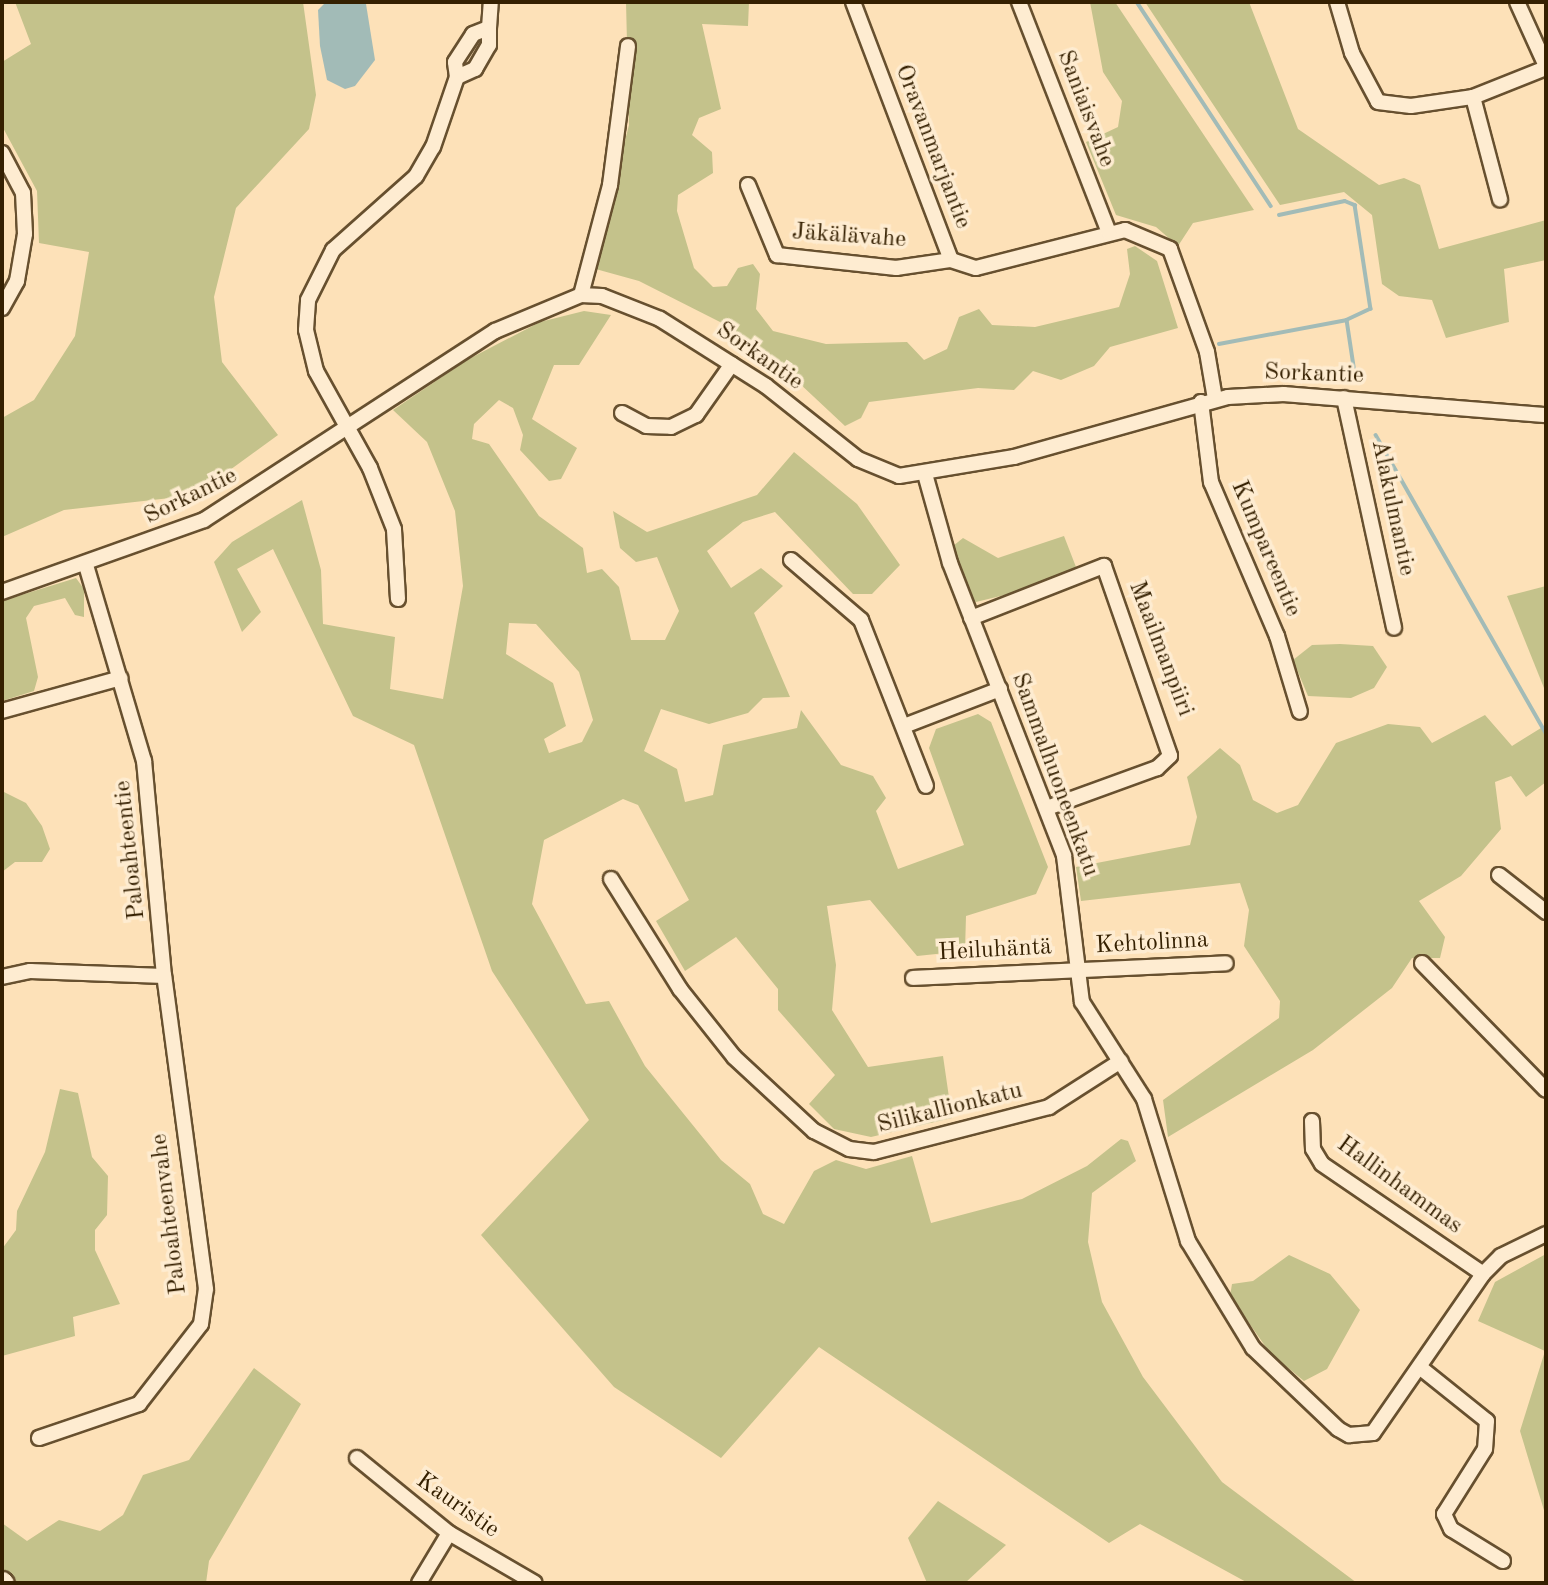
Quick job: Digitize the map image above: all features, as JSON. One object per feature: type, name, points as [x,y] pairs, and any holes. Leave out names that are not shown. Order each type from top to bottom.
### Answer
[{"type":"street","points":[[398,599],[394,529],[349,429],[309,351],[308,300],[333,250],[416,176],[457,77],[455,62],[473,34],[489,28],[491,2]]},
{"type":"street","name":"Oravanmarjantie","points":[[853,2],[951,260],[976,268],[1125,230],[1170,249],[1207,352],[1208,401]]},
{"type":"street","name":"Saniaisvahe","points":[[1019,2],[1109,233]]},
{"type":"street","points":[[1337,2],[1352,53],[1378,102],[1411,106],[1473,97],[1546,67],[1517,2]]},
{"type":"street","points":[[581,295],[610,185],[628,46]]},
{"type":"street","points":[[1473,97],[1500,199]]},
{"type":"street","points":[[2,153],[23,193],[25,234],[17,281],[2,308]]},
{"type":"street","name":"Jäkälävahe","points":[[748,185],[777,254],[896,268],[951,260]]},
{"type":"street","name":"Sorkantie","points":[[2,592],[86,565],[204,520],[522,316],[581,295],[602,296],[660,319],[732,364],[858,459],[899,476],[925,474],[1078,441],[1208,401],[1344,398],[1546,415]]},
{"type":"street","points":[[622,413],[646,426],[671,427],[696,415],[732,364]]},
{"type":"street","name":"Alakulmantie","points":[[1344,398],[1394,628]]},
{"type":"street","name":"Kumpareentie","points":[[1208,401],[1211,482],[1277,636],[1300,712]]},
{"type":"street","name":"Sammalhuoneenkatu","points":[[925,474],[971,618],[1047,808],[1072,885],[1082,1002],[1151,1113],[1178,1214],[1202,1270],[1236,1325],[1287,1386],[1338,1429],[1362,1437],[1384,1424],[1483,1274],[1501,1256],[1546,1234]]},
{"type":"street","points":[[791,560],[861,620],[926,786]]},
{"type":"street","name":"Paloahteentie","points":[[86,565],[145,761],[164,976]]},
{"type":"street","name":"Maailmanpiiri","points":[[971,618],[1104,566],[1170,756],[1157,768],[1047,808]]},
{"type":"street","points":[[2,711],[121,678]]},
{"type":"street","points":[[904,726],[1000,689]]},
{"type":"street","points":[[1499,874],[1546,912]]},
{"type":"street","name":"Silikallionkatu","points":[[611,879],[680,989],[734,1058],[814,1131],[849,1149],[874,1152],[1049,1107],[1121,1061]]},
{"type":"street","name":"Kehtolinna","points":[[1080,971],[1226,962]]},
{"type":"street","points":[[1422,963],[1546,1090]]},
{"type":"street","points":[[2,977],[30,971],[164,976]]},
{"type":"street","name":"Heiluhäntä","points":[[913,978],[1080,971]]},
{"type":"street","name":"Paloahteenvahe","points":[[39,1438],[139,1405],[201,1324],[206,1289],[164,976]]},
{"type":"street","name":"Hallinhammas","points":[[1312,1121],[1312,1149],[1322,1164],[1483,1274]]},
{"type":"street","points":[[1422,1370],[1488,1421],[1485,1449],[1444,1514],[1451,1529],[1503,1561]]},
{"type":"street","name":"Kauristie","points":[[357,1458],[449,1533],[536,1583]]},
{"type":"street","points":[[419,1583],[449,1533]]},
{"type":"shaded area","points":[[15,2],[303,2],[316,95],[309,129],[236,208],[214,297],[222,362],[278,435],[223,475],[170,498],[64,510],[2,537],[2,418],[34,400],[75,336],[89,252],[39,243],[37,191],[2,126],[2,62],[31,44]]},
{"type":"shaded area","points":[[626,2],[749,2],[748,26],[702,24],[721,109],[699,118],[692,135],[712,152],[713,173],[678,195],[677,211],[694,268],[713,287],[727,286],[738,268],[753,264],[760,274],[756,309],[773,331],[826,344],[907,342],[924,360],[947,349],[959,317],[979,309],[992,325],[1035,327],[1119,307],[1130,274],[1127,249],[1135,246],[1157,261],[1178,328],[1110,347],[1094,366],[1061,380],[1033,371],[1014,390],[978,388],[869,402],[861,418],[845,426],[767,353],[722,323],[639,281],[592,268],[629,125]]},
{"type":"shaded area","points":[[1090,2],[1115,2],[1254,210],[1193,223],[1178,246],[1156,227],[1116,215],[1086,142],[1118,127],[1122,101],[1103,72]]},
{"type":"shaded area","points":[[1145,2],[1249,2],[1298,129],[1379,185],[1404,178],[1420,185],[1439,249],[1546,220],[1546,260],[1504,269],[1509,322],[1446,338],[1432,300],[1399,296],[1382,284],[1372,215],[1344,192],[1280,205]]},
{"type":"shaded area","points":[[584,311],[611,315],[579,365],[554,365],[532,419],[577,448],[561,479],[549,481],[520,450],[523,435],[513,408],[499,400],[474,424],[472,439],[489,444],[539,516],[583,548],[587,573],[602,569],[619,587],[631,640],[665,640],[679,611],[657,557],[636,562],[620,548],[613,511],[647,532],[757,495],[794,452],[857,504],[900,565],[872,594],[853,594],[775,512],[743,522],[707,551],[731,588],[761,568],[783,586],[754,613],[790,697],[763,698],[748,713],[709,724],[661,709],[644,751],[677,769],[685,802],[713,795],[723,745],[797,728],[801,710],[841,765],[873,776],[886,798],[876,811],[898,869],[964,845],[929,748],[936,729],[978,714],[991,722],[1048,867],[1036,894],[966,916],[965,951],[917,956],[870,900],[827,906],[836,965],[832,1010],[868,1067],[943,1056],[952,1118],[871,1137],[834,1129],[809,1104],[835,1075],[778,1010],[778,989],[736,937],[685,971],[656,921],[689,900],[638,805],[623,799],[544,840],[532,904],[586,1004],[609,1001],[645,1066],[721,1160],[750,1184],[763,1214],[784,1224],[814,1171],[836,1160],[866,1169],[912,1156],[931,1223],[1022,1199],[1087,1166],[1121,1139],[1128,1141],[1136,1161],[1092,1193],[1088,1242],[1102,1302],[1143,1377],[1222,1482],[1357,1583],[1248,1583],[1140,1524],[1109,1543],[819,1347],[721,1458],[614,1387],[481,1235],[589,1120],[492,971],[414,745],[353,716],[273,549],[237,569],[261,612],[242,632],[214,562],[232,542],[302,500],[321,570],[323,624],[395,637],[390,689],[443,699],[463,586],[455,511],[427,442],[393,410],[467,360],[540,322]],"holes":[[[509,623],[536,624],[579,672],[593,720],[582,742],[549,753],[544,739],[566,726],[553,683],[506,654]]]},
{"type":"shaded area","points":[[1064,536],[1076,567],[1033,588],[976,602],[967,596],[953,546],[963,538],[998,558]]},
{"type":"shaded area","points":[[76,578],[84,589],[84,617],[75,615],[65,598],[34,606],[26,618],[38,677],[34,691],[2,701],[2,601]]},
{"type":"shaded area","points":[[1546,586],[1546,693],[1507,596]]},
{"type":"shaded area","points":[[1312,645],[1373,646],[1387,667],[1374,688],[1351,698],[1308,696],[1293,660]]},
{"type":"shaded area","points":[[1485,715],[1512,746],[1541,728],[1546,733],[1546,782],[1526,797],[1511,776],[1495,782],[1501,829],[1461,876],[1419,901],[1445,937],[1440,958],[1412,958],[1392,988],[1313,1050],[1168,1137],[1163,1100],[1279,1018],[1280,1001],[1244,946],[1249,910],[1240,883],[1081,901],[1076,867],[1190,845],[1197,817],[1187,777],[1220,748],[1240,765],[1253,800],[1277,813],[1298,805],[1336,743],[1388,724],[1420,727],[1432,743]]},
{"type":"shaded area","points":[[2,791],[26,803],[42,826],[50,849],[42,862],[15,862],[2,872]]},
{"type":"shaded area","points":[[60,1089],[78,1093],[92,1157],[108,1176],[107,1215],[95,1230],[95,1250],[120,1304],[73,1317],[75,1336],[2,1356],[2,1249],[16,1230],[17,1211],[45,1152]]},
{"type":"shaded area","points":[[1546,1254],[1546,1517],[1520,1431],[1545,1351],[1478,1321],[1495,1282]]},
{"type":"shaded area","points":[[1289,1255],[1330,1274],[1360,1310],[1327,1369],[1304,1381],[1270,1353],[1230,1296],[1232,1284],[1253,1281]]},
{"type":"shaded area","points":[[254,1368],[301,1404],[209,1561],[206,1583],[2,1583],[2,1523],[27,1541],[59,1520],[100,1531],[123,1515],[143,1475],[189,1460]]},
{"type":"shaded area","points":[[938,1501],[1006,1545],[965,1583],[927,1583],[908,1538]]},
{"type":"water","points":[[326,2],[366,4],[375,60],[355,86],[345,89],[327,80],[320,46],[318,10]]},
{"type":"waterway","points":[[1137,2],[1271,206]]},
{"type":"waterway","points":[[1279,215],[1345,201],[1355,205],[1371,309],[1347,320],[1355,373]]},
{"type":"waterway","points":[[1219,344],[1347,320]]},
{"type":"waterway","points":[[1376,435],[1546,733]]}]
